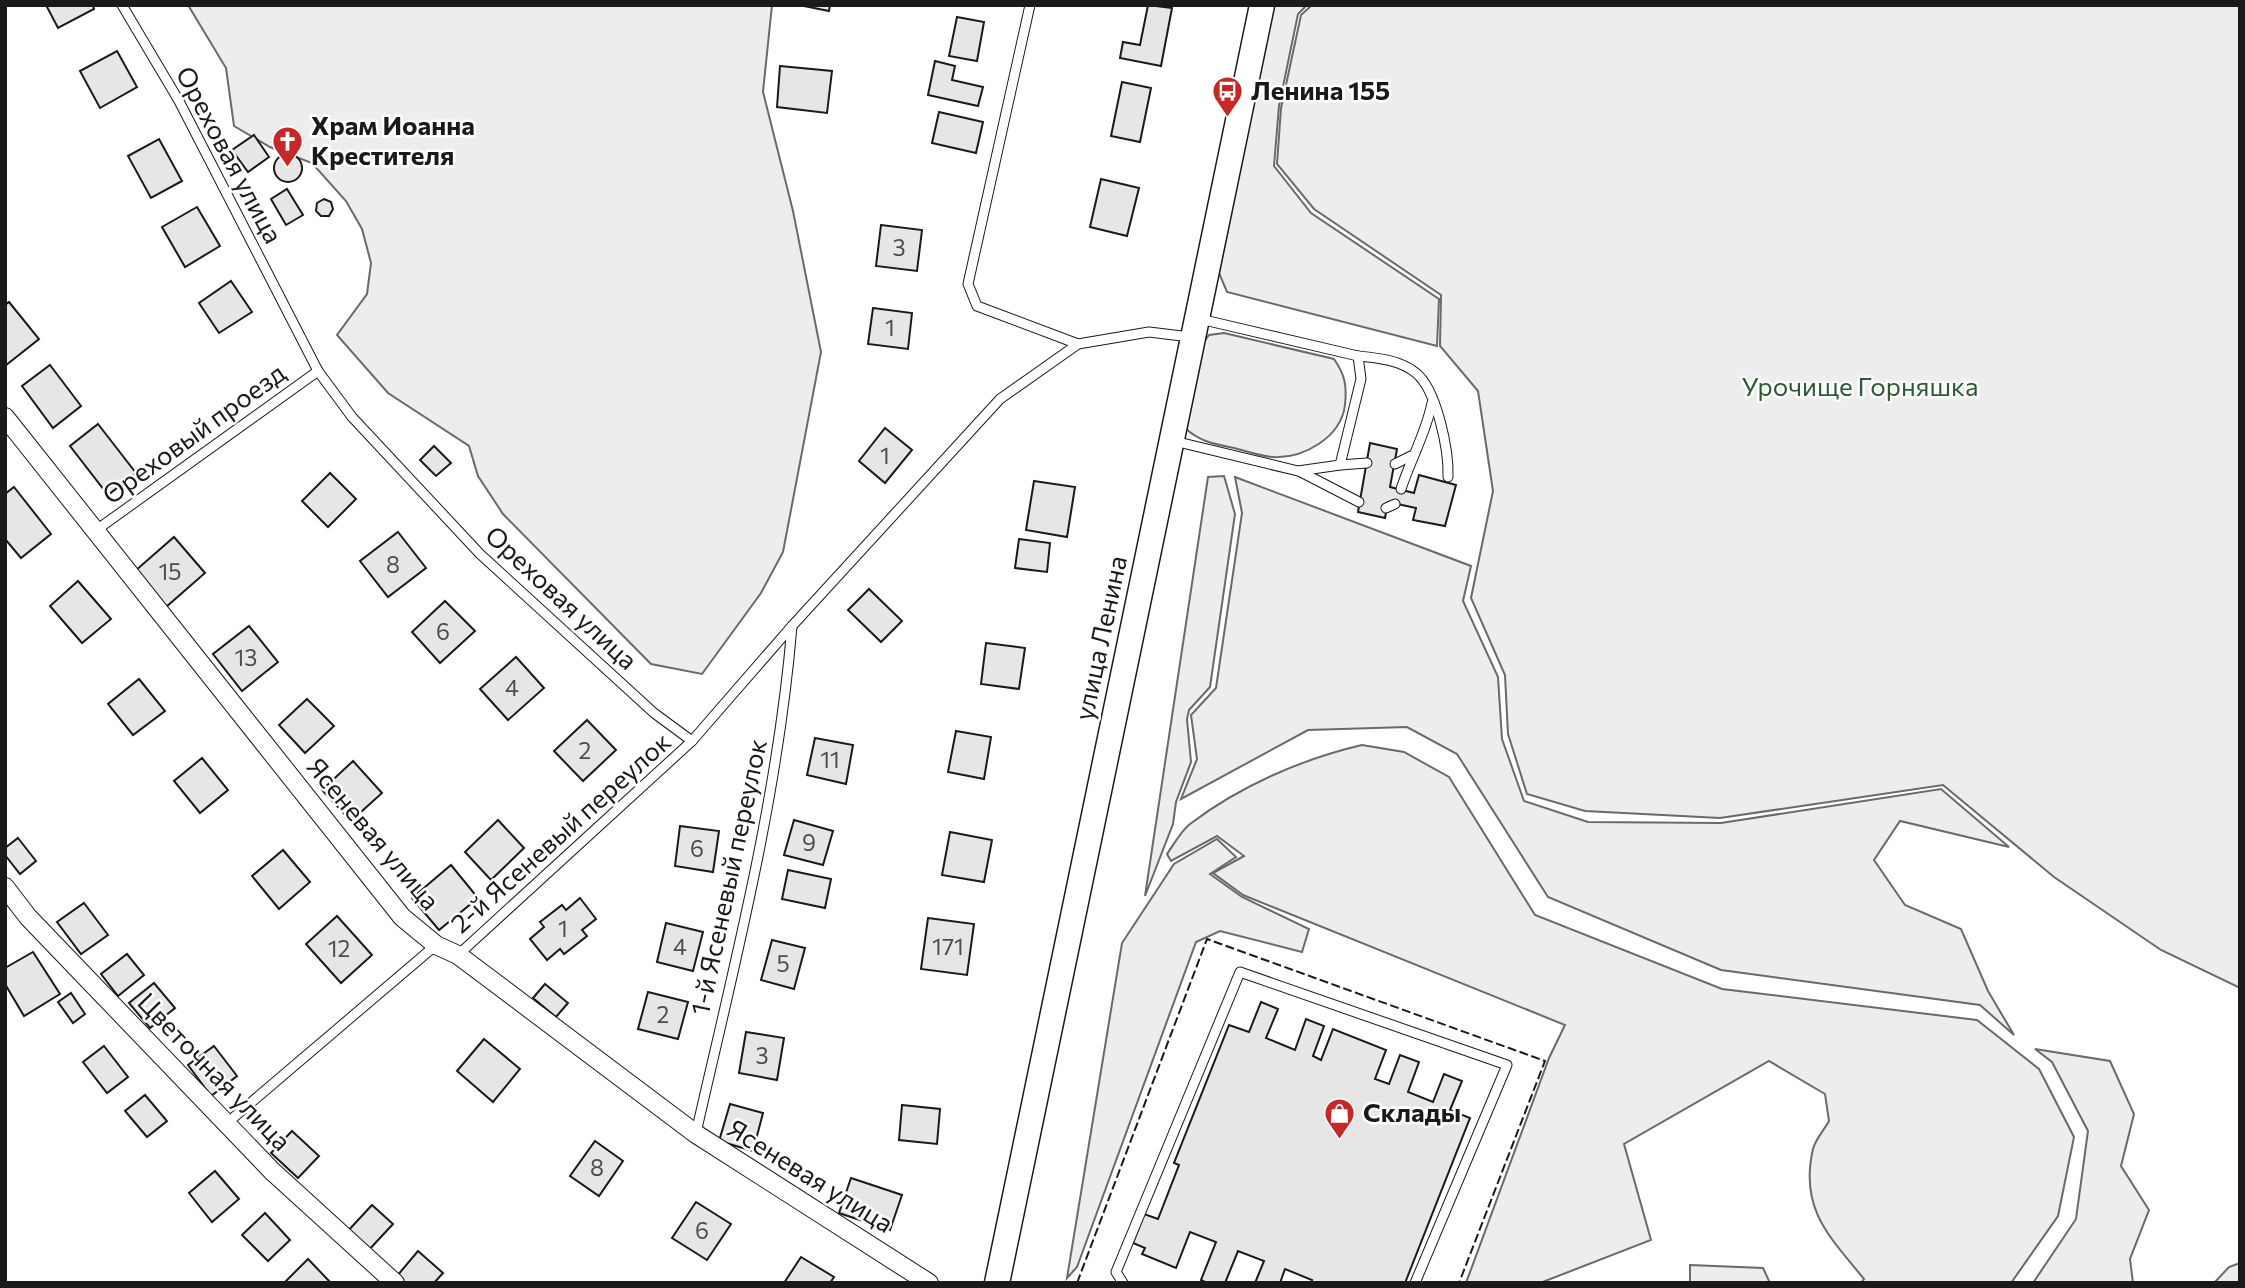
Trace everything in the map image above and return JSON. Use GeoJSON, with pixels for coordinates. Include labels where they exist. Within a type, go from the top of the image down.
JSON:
{"type":"FeatureCollection","features":[{"type":"Feature","properties":{"kind":"main road","name":"улица Ленина"},"geometry":{"type":"LineString","coordinates":[[997,1283],[1262,5]]}},
{"type":"Feature","properties":{"kind":"street","name":"Ясеневая улица"},"geometry":{"type":"LineString","coordinates":[[5,417],[402,916],[436,945],[458,956],[695,1134],[929,1283]]}},
{"type":"Feature","properties":{"kind":"street","name":"Цветочная улица"},"geometry":{"type":"LineString","coordinates":[[5,887],[28,917],[272,1171],[395,1283]]}},
{"type":"Feature","properties":{"kind":"lane","name":"Ореховая улица"},"geometry":{"type":"LineString","coordinates":[[122,5],[179,101],[318,371],[352,418],[481,554],[654,713],[692,741]]}},
{"type":"Feature","properties":{"kind":"lane"},"geometry":{"type":"LineString","coordinates":[[1030,5],[968,284],[977,306],[1078,344]]}},
{"type":"Feature","properties":{"kind":"lane"},"geometry":{"type":"LineString","coordinates":[[692,741],[792,626],[1000,400],[1078,344],[1194,327],[1399,363],[1417,373],[1427,385],[1449,457],[1448,477]]}},
{"type":"Feature","properties":{"kind":"lane"},"geometry":{"type":"LineString","coordinates":[[1340,465],[1361,379],[1358,356]]}},
{"type":"Feature","properties":{"kind":"lane","name":"Ореховый проезд"},"geometry":{"type":"LineString","coordinates":[[95,531],[318,371]]}},
{"type":"Feature","properties":{"kind":"lane"},"geometry":{"type":"LineString","coordinates":[[1401,489],[1411,456],[1428,423],[1432,402]]}},
{"type":"Feature","properties":{"kind":"lane"},"geometry":{"type":"LineString","coordinates":[[1172,441],[1298,471],[1359,502]]}},
{"type":"Feature","properties":{"kind":"lane"},"geometry":{"type":"LineString","coordinates":[[1395,464],[1411,456]]}},
{"type":"Feature","properties":{"kind":"lane"},"geometry":{"type":"LineString","coordinates":[[1298,471],[1367,463]]}},
{"type":"Feature","properties":{"kind":"lane","name":"1-й Ясеневый переулок"},"geometry":{"type":"LineString","coordinates":[[695,1134],[741,932],[785,709],[792,626]]}},
{"type":"Feature","properties":{"kind":"lane","name":"2-й Ясеневый переулок"},"geometry":{"type":"LineString","coordinates":[[458,956],[692,741]]}},
{"type":"Feature","properties":{"kind":"lane"},"geometry":{"type":"LineString","coordinates":[[227,1122],[436,945]]}},
{"type":"Feature","properties":{"kind":"lane"},"geometry":{"type":"LineString","coordinates":[[1123,1283],[1115,1272],[1240,972],[1507,1065],[1415,1283]]}},
{"type":"Feature","properties":{"kind":"green space"},"geometry":{"type":"Polygon","coordinates":[[[188,5],[772,5],[763,92],[793,211],[821,352],[783,552],[761,593],[702,674],[651,664],[503,514],[478,476],[469,446],[388,393],[337,335],[367,294],[371,263],[362,229],[346,201],[312,163],[270,147],[234,126],[226,68],[188,5]]]}},
{"type":"Feature","properties":{"kind":"green space"},"geometry":{"type":"Polygon","coordinates":[[[1273,5],[1307,5],[1298,14],[1279,106],[1274,166],[1311,213],[1439,299],[1437,346],[1227,292],[1219,273],[1273,5]]]}},
{"type":"Feature","properties":{"kind":"green space","name":"Урочище Горняшка"},"geometry":{"type":"Polygon","coordinates":[[[1312,5],[2240,5],[2240,988],[2161,950],[2054,877],[1943,785],[1720,818],[1585,811],[1527,794],[1508,734],[1505,675],[1471,598],[1493,491],[1478,391],[1440,346],[1441,295],[1314,209],[1277,164],[1281,108],[1301,15],[1312,5]]]}},
{"type":"Feature","properties":{"kind":"green space"},"geometry":{"type":"Polygon","coordinates":[[[1224,333],[1334,359],[1343,375],[1346,398],[1342,417],[1329,436],[1308,450],[1284,457],[1272,457],[1208,442],[1185,428],[1200,347],[1209,335],[1224,333]]]}},
{"type":"Feature","properties":{"kind":"green space"},"geometry":{"type":"Polygon","coordinates":[[[1224,476],[1235,514],[1210,687],[1189,710],[1187,719],[1191,762],[1176,802],[1173,824],[1145,896],[1208,477],[1224,476]]]}},
{"type":"Feature","properties":{"kind":"green space"},"geometry":{"type":"Polygon","coordinates":[[[1235,477],[1471,566],[1463,601],[1498,677],[1502,739],[1524,801],[1588,822],[1721,823],[1941,789],[2009,847],[1900,821],[1874,860],[1905,905],[1961,929],[1988,991],[2014,1035],[1980,1005],[1721,970],[1548,897],[1457,754],[1407,727],[1308,730],[1181,799],[1197,759],[1191,715],[1216,688],[1242,513],[1235,477]]]}},
{"type":"Feature","properties":{"kind":"green space"},"geometry":{"type":"Polygon","coordinates":[[[1362,745],[1404,752],[1449,777],[1535,915],[1722,989],[1977,1020],[2039,1069],[2074,1137],[2058,1216],[2011,1283],[1861,1283],[1864,1279],[1820,1221],[1810,1189],[1813,1149],[1829,1121],[1825,1094],[1769,1061],[1624,1144],[1651,1240],[1540,1283],[1466,1283],[1549,1058],[1565,1025],[1243,895],[1213,873],[1244,856],[1217,836],[1171,861],[1167,854],[1187,827],[1209,810],[1251,786],[1294,766],[1362,745]]]}},
{"type":"Feature","properties":{"kind":"green space"},"geometry":{"type":"Polygon","coordinates":[[[1217,839],[1236,857],[1210,874],[1242,897],[1309,929],[1302,952],[1220,931],[1196,942],[1077,1267],[1067,1278],[1122,943],[1174,864],[1217,839]]]}},
{"type":"Feature","properties":{"kind":"green space"},"geometry":{"type":"Polygon","coordinates":[[[2035,1049],[2110,1061],[2134,1114],[2121,1166],[2149,1210],[2130,1259],[2133,1283],[2033,1283],[2076,1219],[2088,1131],[2052,1062],[2035,1049]]]}},
{"type":"Feature","properties":{"kind":"green space"},"geometry":{"type":"Polygon","coordinates":[[[2240,1263],[2240,1283],[2214,1283],[2229,1267],[2240,1263]]]}},
{"type":"Feature","properties":{"kind":"green space"},"geometry":{"type":"Polygon","coordinates":[[[1690,1265],[1763,1268],[1770,1283],[1690,1283],[1690,1265]]]}},
{"type":"Feature","properties":{"kind":"building"},"geometry":{"type":"Polygon","coordinates":[[[46,5],[93,5],[94,9],[58,28],[46,5]]]}},
{"type":"Feature","properties":{"kind":"building"},"geometry":{"type":"Polygon","coordinates":[[[799,5],[830,5],[829,11],[799,5]]]}},
{"type":"Feature","properties":{"kind":"building"},"geometry":{"type":"Polygon","coordinates":[[[1148,5],[1172,8],[1161,66],[1120,58],[1123,42],[1140,45],[1148,5]]]}},
{"type":"Feature","properties":{"kind":"building"},"geometry":{"type":"Polygon","coordinates":[[[957,17],[984,22],[977,61],[949,56],[957,17]]]}},
{"type":"Feature","properties":{"kind":"building"},"geometry":{"type":"Polygon","coordinates":[[[117,51],[137,87],[100,108],[80,71],[117,51]]]}},
{"type":"Feature","properties":{"kind":"building"},"geometry":{"type":"Polygon","coordinates":[[[935,61],[955,66],[952,80],[983,87],[978,106],[928,95],[935,61]]]}},
{"type":"Feature","properties":{"kind":"building"},"geometry":{"type":"Polygon","coordinates":[[[780,66],[832,71],[827,113],[777,107],[780,66]]]}},
{"type":"Feature","properties":{"kind":"building"},"geometry":{"type":"Polygon","coordinates":[[[1122,82],[1151,88],[1140,142],[1111,136],[1122,82]]]}},
{"type":"Feature","properties":{"kind":"building"},"geometry":{"type":"Polygon","coordinates":[[[939,112],[983,122],[976,153],[932,143],[939,112]]]}},
{"type":"Feature","properties":{"kind":"building"},"geometry":{"type":"Polygon","coordinates":[[[254,135],[269,157],[248,172],[232,150],[254,135]]]}},
{"type":"Feature","properties":{"kind":"building"},"geometry":{"type":"Polygon","coordinates":[[[159,139],[182,181],[151,198],[128,156],[159,139]]]}},
{"type":"Feature","properties":{"kind":"building","name":"Храм Иоанна Крестителя"},"geometry":{"type":"Polygon","coordinates":[[[288,154],[298,158],[302,168],[298,178],[288,182],[278,178],[274,168],[278,158],[288,154]]]}},
{"type":"Feature","properties":{"kind":"building"},"geometry":{"type":"Polygon","coordinates":[[[1101,179],[1139,188],[1127,236],[1090,227],[1101,179]]]}},
{"type":"Feature","properties":{"kind":"building"},"geometry":{"type":"Polygon","coordinates":[[[287,189],[303,215],[286,225],[271,199],[287,189]]]}},
{"type":"Feature","properties":{"kind":"building"},"geometry":{"type":"Polygon","coordinates":[[[324,199],[331,202],[333,209],[329,216],[321,216],[316,211],[317,203],[324,199]]]}},
{"type":"Feature","properties":{"kind":"building"},"geometry":{"type":"Polygon","coordinates":[[[197,207],[220,246],[185,267],[162,227],[197,207]]]}},
{"type":"Feature","properties":{"kind":"building"},"geometry":{"type":"Polygon","coordinates":[[[881,225],[922,230],[917,271],[876,266],[881,225]]]}},
{"type":"Feature","properties":{"kind":"building"},"geometry":{"type":"Polygon","coordinates":[[[231,281],[252,312],[219,333],[199,303],[231,281]]]}},
{"type":"Feature","properties":{"kind":"building"},"geometry":{"type":"Polygon","coordinates":[[[9,302],[39,339],[5,366],[5,305],[9,302]]]}},
{"type":"Feature","properties":{"kind":"building"},"geometry":{"type":"Polygon","coordinates":[[[873,308],[912,313],[908,349],[868,344],[873,308]]]}},
{"type":"Feature","properties":{"kind":"building"},"geometry":{"type":"Polygon","coordinates":[[[50,365],[81,406],[53,428],[22,386],[50,365]]]}},
{"type":"Feature","properties":{"kind":"building"},"geometry":{"type":"Polygon","coordinates":[[[98,424],[136,473],[108,495],[70,446],[98,424]]]}},
{"type":"Feature","properties":{"kind":"building"},"geometry":{"type":"Polygon","coordinates":[[[885,428],[912,450],[885,483],[859,461],[885,428]]]}},
{"type":"Feature","properties":{"kind":"building"},"geometry":{"type":"Polygon","coordinates":[[[1370,443],[1397,449],[1390,487],[1414,493],[1419,475],[1456,485],[1445,526],[1413,520],[1416,508],[1388,502],[1385,518],[1358,512],[1370,443]]]}},
{"type":"Feature","properties":{"kind":"building"},"geometry":{"type":"Polygon","coordinates":[[[434,446],[451,463],[436,476],[420,460],[434,446]]]}},
{"type":"Feature","properties":{"kind":"building"},"geometry":{"type":"Polygon","coordinates":[[[330,473],[356,499],[328,527],[302,501],[330,473]]]}},
{"type":"Feature","properties":{"kind":"building"},"geometry":{"type":"Polygon","coordinates":[[[1034,481],[1075,487],[1067,537],[1026,530],[1034,481]]]}},
{"type":"Feature","properties":{"kind":"building"},"geometry":{"type":"Polygon","coordinates":[[[14,487],[51,534],[21,558],[5,539],[5,494],[14,487]]]}},
{"type":"Feature","properties":{"kind":"building"},"geometry":{"type":"Polygon","coordinates":[[[398,532],[426,568],[388,597],[360,561],[398,532]]]}},
{"type":"Feature","properties":{"kind":"building"},"geometry":{"type":"Polygon","coordinates":[[[174,537],[205,573],[166,607],[135,571],[174,537]]]}},
{"type":"Feature","properties":{"kind":"building"},"geometry":{"type":"Polygon","coordinates":[[[1019,539],[1050,543],[1047,572],[1015,568],[1019,539]]]}},
{"type":"Feature","properties":{"kind":"building"},"geometry":{"type":"Polygon","coordinates":[[[78,581],[111,619],[82,643],[50,606],[78,581]]]}},
{"type":"Feature","properties":{"kind":"building"},"geometry":{"type":"Polygon","coordinates":[[[869,589],[902,621],[881,642],[848,610],[869,589]]]}},
{"type":"Feature","properties":{"kind":"building"},"geometry":{"type":"Polygon","coordinates":[[[445,601],[475,631],[440,663],[412,632],[445,601]]]}},
{"type":"Feature","properties":{"kind":"building"},"geometry":{"type":"Polygon","coordinates":[[[249,626],[278,662],[242,691],[213,654],[249,626]]]}},
{"type":"Feature","properties":{"kind":"building"},"geometry":{"type":"Polygon","coordinates":[[[986,643],[1025,648],[1019,689],[981,684],[986,643]]]}},
{"type":"Feature","properties":{"kind":"building"},"geometry":{"type":"Polygon","coordinates":[[[516,657],[544,688],[508,720],[480,689],[516,657]]]}},
{"type":"Feature","properties":{"kind":"building"},"geometry":{"type":"Polygon","coordinates":[[[139,679],[165,711],[133,735],[108,704],[139,679]]]}},
{"type":"Feature","properties":{"kind":"building"},"geometry":{"type":"Polygon","coordinates":[[[307,699],[334,726],[305,753],[279,725],[307,699]]]}},
{"type":"Feature","properties":{"kind":"building"},"geometry":{"type":"Polygon","coordinates":[[[587,720],[616,750],[583,781],[554,751],[587,720]]]}},
{"type":"Feature","properties":{"kind":"building"},"geometry":{"type":"Polygon","coordinates":[[[956,731],[991,737],[984,779],[948,772],[956,731]]]}},
{"type":"Feature","properties":{"kind":"building"},"geometry":{"type":"Polygon","coordinates":[[[815,738],[853,745],[846,784],[807,775],[815,738]]]}},
{"type":"Feature","properties":{"kind":"building"},"geometry":{"type":"Polygon","coordinates":[[[202,758],[228,790],[200,813],[174,781],[202,758]]]}},
{"type":"Feature","properties":{"kind":"building"},"geometry":{"type":"Polygon","coordinates":[[[353,761],[382,793],[351,821],[322,790],[353,761]]]}},
{"type":"Feature","properties":{"kind":"building"},"geometry":{"type":"Polygon","coordinates":[[[498,820],[524,848],[491,880],[465,852],[498,820]]]}},
{"type":"Feature","properties":{"kind":"building"},"geometry":{"type":"Polygon","coordinates":[[[794,820],[833,831],[823,865],[784,855],[794,820]]]}},
{"type":"Feature","properties":{"kind":"building"},"geometry":{"type":"Polygon","coordinates":[[[680,826],[719,831],[713,872],[675,866],[680,826]]]}},
{"type":"Feature","properties":{"kind":"building"},"geometry":{"type":"Polygon","coordinates":[[[950,832],[992,840],[984,882],[942,875],[950,832]]]}},
{"type":"Feature","properties":{"kind":"building"},"geometry":{"type":"Polygon","coordinates":[[[18,838],[36,861],[20,874],[5,855],[5,848],[18,838]]]}},
{"type":"Feature","properties":{"kind":"building"},"geometry":{"type":"Polygon","coordinates":[[[283,850],[310,882],[279,909],[252,876],[283,850]]]}},
{"type":"Feature","properties":{"kind":"building"},"geometry":{"type":"Polygon","coordinates":[[[451,865],[478,898],[439,930],[412,898],[451,865]]]}},
{"type":"Feature","properties":{"kind":"building"},"geometry":{"type":"Polygon","coordinates":[[[788,870],[831,879],[825,908],[782,899],[788,870]]]}},
{"type":"Feature","properties":{"kind":"building"},"geometry":{"type":"Polygon","coordinates":[[[580,898],[596,919],[582,930],[587,936],[564,954],[560,949],[547,960],[530,939],[544,927],[540,922],[562,905],[566,910],[580,898]]]}},
{"type":"Feature","properties":{"kind":"building"},"geometry":{"type":"Polygon","coordinates":[[[84,903],[108,935],[81,954],[57,922],[84,903]]]}},
{"type":"Feature","properties":{"kind":"building"},"geometry":{"type":"Polygon","coordinates":[[[337,916],[372,955],[341,983],[306,944],[337,916]]]}},
{"type":"Feature","properties":{"kind":"building"},"geometry":{"type":"Polygon","coordinates":[[[928,918],[974,924],[967,975],[921,969],[928,918]]]}},
{"type":"Feature","properties":{"kind":"building"},"geometry":{"type":"Polygon","coordinates":[[[666,923],[703,932],[693,971],[657,962],[666,923]]]}},
{"type":"Feature","properties":{"kind":"building"},"geometry":{"type":"Polygon","coordinates":[[[772,940],[805,948],[794,989],[761,980],[772,940]]]}},
{"type":"Feature","properties":{"kind":"building"},"geometry":{"type":"Polygon","coordinates":[[[33,952],[60,994],[24,1016],[5,984],[5,968],[33,952]]]}},
{"type":"Feature","properties":{"kind":"building"},"geometry":{"type":"Polygon","coordinates":[[[127,954],[144,975],[118,996],[101,974],[127,954]]]}},
{"type":"Feature","properties":{"kind":"building"},"geometry":{"type":"Polygon","coordinates":[[[154,983],[175,1008],[150,1028],[129,1003],[154,983]]]}},
{"type":"Feature","properties":{"kind":"building"},"geometry":{"type":"Polygon","coordinates":[[[545,984],[568,1003],[556,1017],[533,998],[545,984]]]}},
{"type":"Feature","properties":{"kind":"building"},"geometry":{"type":"Polygon","coordinates":[[[648,992],[688,1002],[678,1039],[638,1029],[648,992]]]}},
{"type":"Feature","properties":{"kind":"building"},"geometry":{"type":"Polygon","coordinates":[[[71,993],[85,1014],[73,1023],[58,1002],[71,993]]]}},
{"type":"Feature","properties":{"kind":"building"},"geometry":{"type":"Polygon","coordinates":[[[1261,1002],[1278,1009],[1266,1038],[1295,1050],[1306,1019],[1324,1026],[1313,1056],[1321,1060],[1333,1029],[1386,1050],[1375,1079],[1389,1084],[1400,1055],[1419,1062],[1408,1092],[1433,1102],[1444,1074],[1462,1081],[1450,1110],[1470,1118],[1405,1283],[1311,1283],[1312,1280],[1285,1269],[1280,1283],[1255,1283],[1264,1261],[1238,1251],[1225,1283],[1207,1283],[1201,1280],[1216,1242],[1190,1232],[1176,1268],[1142,1254],[1145,1248],[1133,1243],[1144,1214],[1158,1219],[1179,1165],[1174,1163],[1229,1025],[1249,1032],[1261,1002]]]}},
{"type":"Feature","properties":{"kind":"building"},"geometry":{"type":"Polygon","coordinates":[[[746,1032],[784,1038],[777,1080],[739,1073],[746,1032]]]}},
{"type":"Feature","properties":{"kind":"building"},"geometry":{"type":"Polygon","coordinates":[[[484,1039],[520,1069],[493,1102],[457,1071],[484,1039]]]}},
{"type":"Feature","properties":{"kind":"building"},"geometry":{"type":"Polygon","coordinates":[[[104,1046],[128,1077],[107,1093],[83,1062],[104,1046]]]}},
{"type":"Feature","properties":{"kind":"building"},"geometry":{"type":"Polygon","coordinates":[[[214,1046],[237,1076],[211,1096],[188,1065],[214,1046]]]}},
{"type":"Feature","properties":{"kind":"building"},"geometry":{"type":"Polygon","coordinates":[[[145,1095],[167,1121],[147,1137],[125,1111],[145,1095]]]}},
{"type":"Feature","properties":{"kind":"building"},"geometry":{"type":"Polygon","coordinates":[[[730,1104],[763,1113],[753,1151],[719,1141],[730,1104]]]}},
{"type":"Feature","properties":{"kind":"building"},"geometry":{"type":"Polygon","coordinates":[[[902,1105],[940,1109],[937,1144],[899,1140],[902,1105]]]}},
{"type":"Feature","properties":{"kind":"building"},"geometry":{"type":"Polygon","coordinates":[[[292,1131],[319,1156],[298,1178],[271,1153],[292,1131]]]}},
{"type":"Feature","properties":{"kind":"building"},"geometry":{"type":"Polygon","coordinates":[[[595,1141],[623,1161],[599,1196],[570,1176],[595,1141]]]}},
{"type":"Feature","properties":{"kind":"building"},"geometry":{"type":"Polygon","coordinates":[[[215,1171],[239,1199],[212,1222],[189,1193],[215,1171]]]}},
{"type":"Feature","properties":{"kind":"building"},"geometry":{"type":"Polygon","coordinates":[[[851,1178],[902,1195],[890,1230],[839,1213],[851,1178]]]}},
{"type":"Feature","properties":{"kind":"building"},"geometry":{"type":"Polygon","coordinates":[[[696,1202],[731,1224],[707,1260],[672,1238],[696,1202]]]}},
{"type":"Feature","properties":{"kind":"building"},"geometry":{"type":"Polygon","coordinates":[[[372,1205],[393,1224],[367,1252],[346,1233],[372,1205]]]}},
{"type":"Feature","properties":{"kind":"building"},"geometry":{"type":"Polygon","coordinates":[[[265,1213],[290,1240],[268,1261],[242,1235],[265,1213]]]}},
{"type":"Feature","properties":{"kind":"building"},"geometry":{"type":"Polygon","coordinates":[[[418,1251],[443,1273],[434,1283],[405,1283],[397,1276],[418,1251]]]}},
{"type":"Feature","properties":{"kind":"building"},"geometry":{"type":"Polygon","coordinates":[[[801,1257],[834,1277],[830,1283],[784,1283],[801,1257]]]}},
{"type":"Feature","properties":{"kind":"building"},"geometry":{"type":"Polygon","coordinates":[[[308,1259],[331,1283],[284,1283],[308,1259]]]}},
{"type":"Feature","properties":{"kind":"fence"},"geometry":{"type":"LineString","coordinates":[[1077,1283],[1207,939],[1545,1061],[1459,1283]]}},
{"type":"Feature","properties":{"kind":"place","name":"Ленина 155"},"geometry":{"type":"Point","coordinates":[1228,118]}},
{"type":"Feature","properties":{"kind":"place","name":"Храм Иоанна Крестителя"},"geometry":{"type":"Point","coordinates":[288,168]}},
{"type":"Feature","properties":{"kind":"place","name":"Склады"},"geometry":{"type":"Point","coordinates":[1340,1140]}}]}
